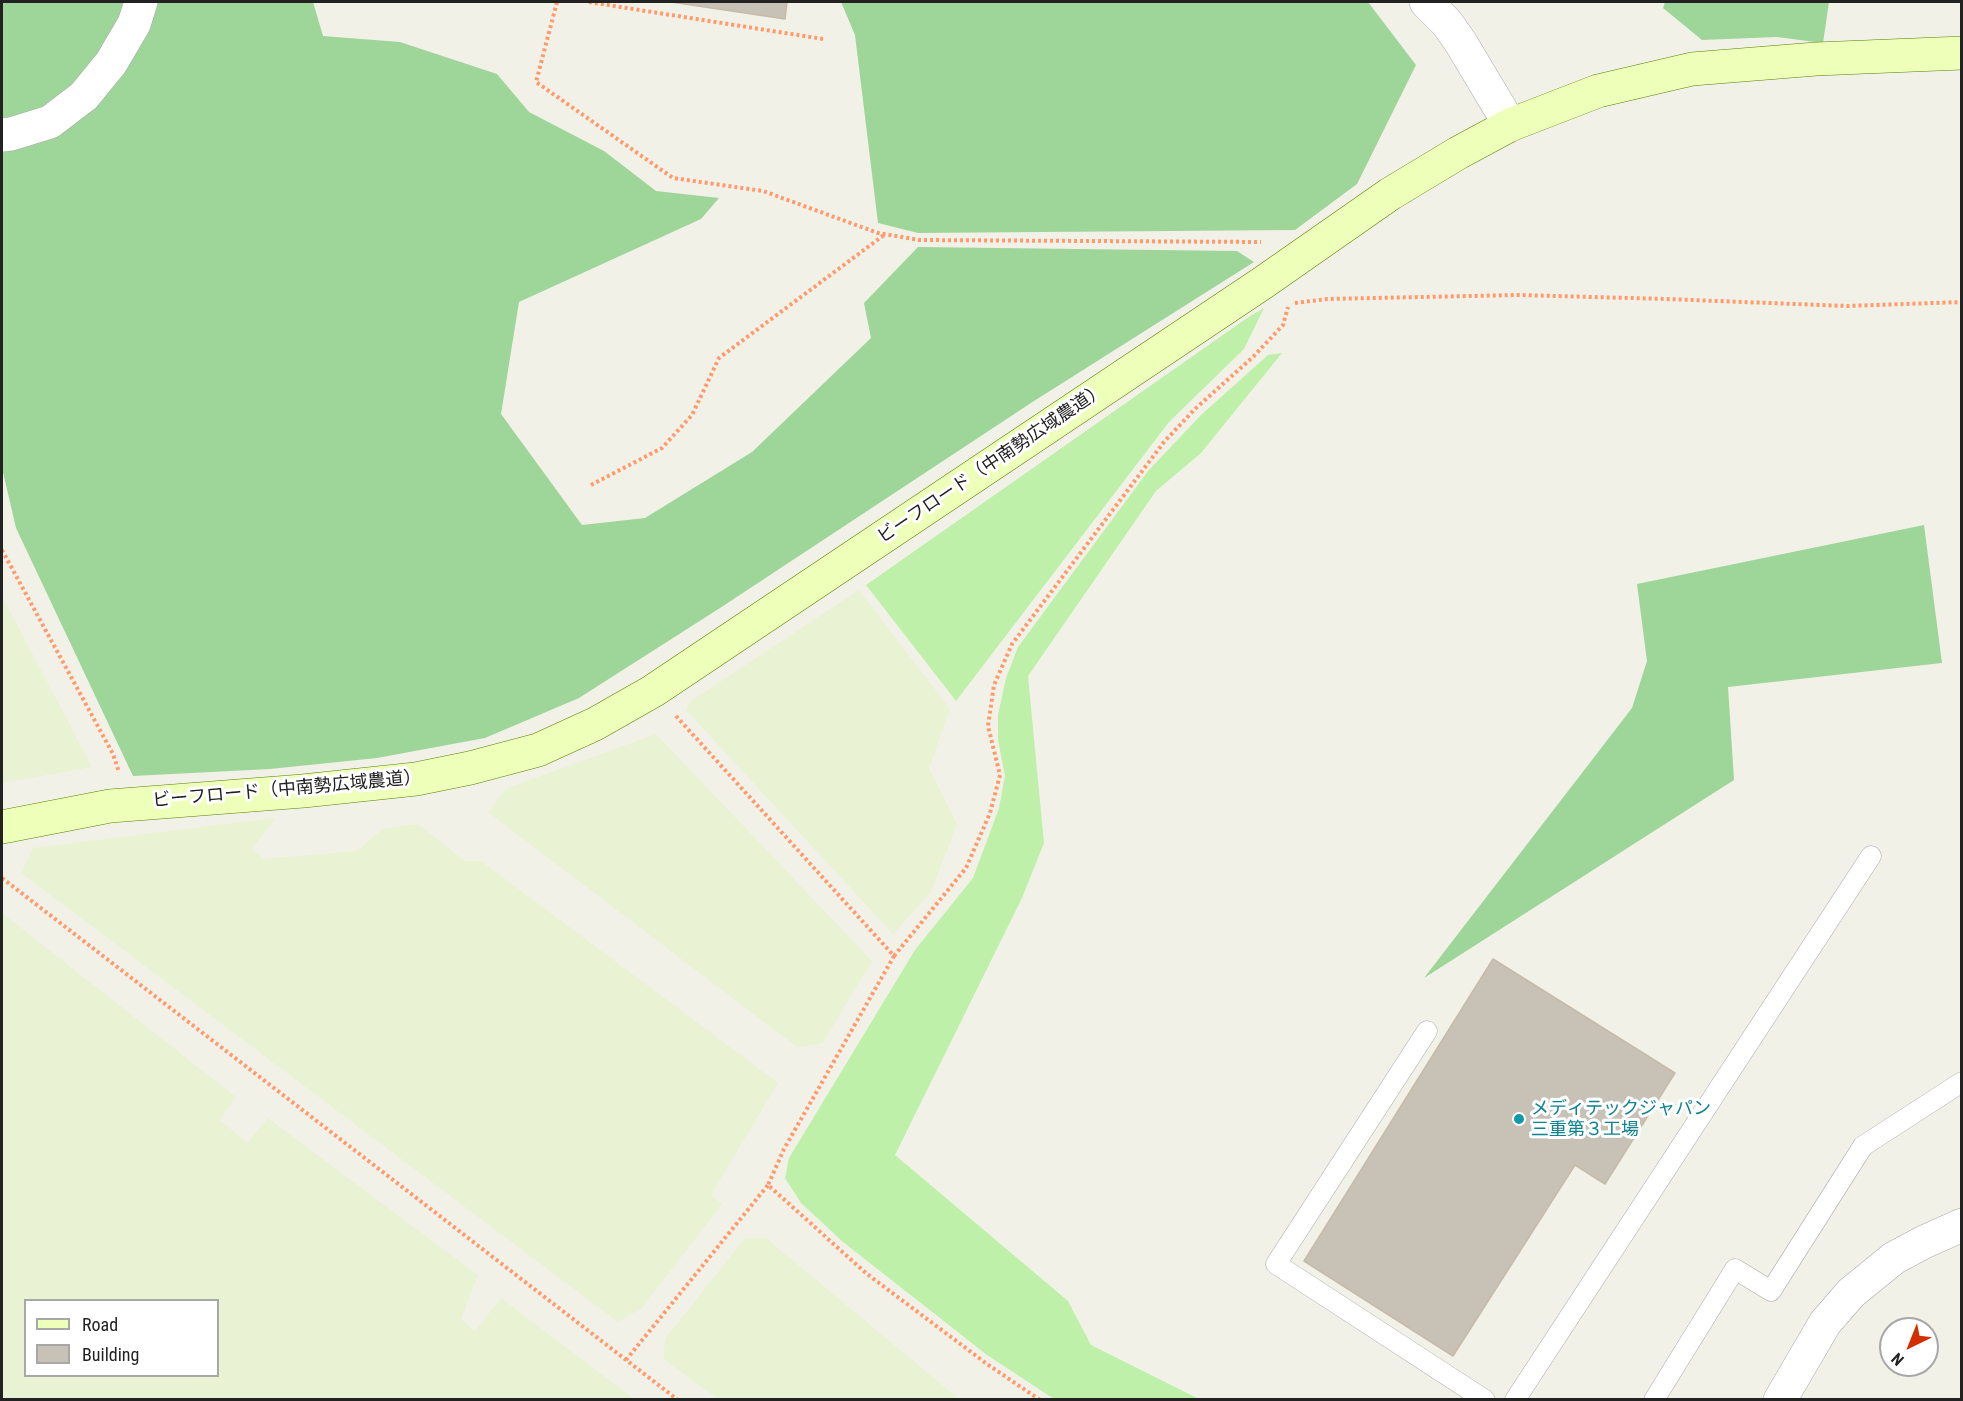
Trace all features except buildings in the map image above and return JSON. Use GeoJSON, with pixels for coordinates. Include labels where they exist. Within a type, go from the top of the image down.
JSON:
{"type":"FeatureCollection","features":[{"type":"Feature","properties":{"kind":"street"},"geometry":{"type":"LineString","coordinates":[[2,135],[50,122],[84,96],[111,63],[134,24],[141,2]]}},
{"type":"Feature","properties":{"kind":"street"},"geometry":{"type":"LineString","coordinates":[[1426,2],[1447,23],[1461,43],[1510,125]]}},
{"type":"Feature","properties":{"kind":"street","name":"ビーフロード（中南勢広域農道）"},"geometry":{"type":"LineString","coordinates":[[2,827],[50,816],[126,805],[383,784],[470,768],[538,750],[595,724],[653,691],[1420,176],[1510,125],[1598,91],[1692,69],[1816,58],[1962,52]]}},
{"type":"Feature","properties":{"kind":"street"},"geometry":{"type":"LineString","coordinates":[[1780,1400],[1825,1323],[1851,1293],[1894,1258],[1962,1225]]}},
{"type":"Feature","properties":{"kind":"lane"},"geometry":{"type":"LineString","coordinates":[[1515,1400],[1870,856]]}},
{"type":"Feature","properties":{"kind":"lane"},"geometry":{"type":"LineString","coordinates":[[1427,1031],[1276,1264],[1485,1400]]}},
{"type":"Feature","properties":{"kind":"lane"},"geometry":{"type":"LineString","coordinates":[[1654,1400],[1735,1269],[1771,1291],[1863,1146],[1962,1082]]}},
{"type":"Feature","properties":{"kind":"path"},"geometry":{"type":"LineString","coordinates":[[557,2],[536,82],[673,177],[763,191],[885,234],[919,240],[1280,242],[1312,249]]}},
{"type":"Feature","properties":{"kind":"path"},"geometry":{"type":"LineString","coordinates":[[589,2],[823,39]]}},
{"type":"Feature","properties":{"kind":"path"},"geometry":{"type":"LineString","coordinates":[[591,486],[662,448],[692,415],[719,358],[885,234]]}},
{"type":"Feature","properties":{"kind":"path"},"geometry":{"type":"LineString","coordinates":[[627,1360],[768,1185],[784,1149],[894,956],[966,868],[990,813],[1000,775],[988,726],[994,685],[1012,644],[1164,442],[1283,325],[1289,304],[1327,299],[1508,295],[1847,306],[1962,302]]}},
{"type":"Feature","properties":{"kind":"path"},"geometry":{"type":"LineString","coordinates":[[2,550],[113,754],[126,805]]}},
{"type":"Feature","properties":{"kind":"path"},"geometry":{"type":"LineString","coordinates":[[653,691],[894,956]]}},
{"type":"Feature","properties":{"kind":"path"},"geometry":{"type":"LineString","coordinates":[[2,878],[678,1400]]}},
{"type":"Feature","properties":{"kind":"path"},"geometry":{"type":"LineString","coordinates":[[768,1185],[867,1274],[987,1364],[1040,1400]]}},
{"type":"Feature","properties":{"kind":"green space"},"geometry":{"type":"Polygon","coordinates":[[[2,2],[313,2],[323,36],[400,42],[497,74],[529,112],[604,151],[656,191],[719,198],[701,219],[519,302],[501,414],[582,525],[645,518],[752,452],[871,338],[864,303],[918,247],[1237,251],[1254,262],[1034,401],[579,698],[485,738],[377,758],[270,769],[133,776],[16,528],[2,468],[2,2]]]}},
{"type":"Feature","properties":{"kind":"green space"},"geometry":{"type":"Polygon","coordinates":[[[841,2],[1368,2],[1416,65],[1357,184],[1295,230],[918,233],[878,223],[855,35],[841,2]]]}},
{"type":"Feature","properties":{"kind":"green space"},"geometry":{"type":"Polygon","coordinates":[[[1665,2],[1829,2],[1823,43],[1777,37],[1702,40],[1663,8],[1665,2]]]}},
{"type":"Feature","properties":{"kind":"green space"},"geometry":{"type":"Polygon","coordinates":[[[1264,308],[1244,349],[1169,422],[956,701],[866,585],[1264,308]]]}},
{"type":"Feature","properties":{"kind":"green space"},"geometry":{"type":"Polygon","coordinates":[[[1282,353],[1201,453],[1156,491],[1028,676],[1044,843],[1022,898],[895,1155],[1068,1301],[1091,1345],[1199,1399],[1054,1399],[987,1355],[843,1242],[801,1203],[785,1178],[789,1158],[915,950],[973,878],[999,808],[1005,776],[998,740],[998,715],[1006,678],[1018,647],[1148,471],[1201,415],[1268,355],[1282,353]]]}},
{"type":"Feature","properties":{"kind":"green space"},"geometry":{"type":"Polygon","coordinates":[[[1924,525],[1942,663],[1728,687],[1734,780],[1424,978],[1632,708],[1647,661],[1637,584],[1924,525]]]}},
{"type":"Feature","properties":{"kind":"green space"},"geometry":{"type":"Polygon","coordinates":[[[859,590],[950,709],[929,768],[957,824],[931,892],[893,934],[686,710],[691,701],[859,590]]]}},
{"type":"Feature","properties":{"kind":"green space"},"geometry":{"type":"Polygon","coordinates":[[[2,596],[92,767],[2,783],[2,596]]]}},
{"type":"Feature","properties":{"kind":"green space"},"geometry":{"type":"Polygon","coordinates":[[[656,734],[872,961],[823,1043],[797,1047],[489,813],[505,789],[656,734]]]}},
{"type":"Feature","properties":{"kind":"green space"},"geometry":{"type":"Polygon","coordinates":[[[275,818],[252,849],[264,859],[357,851],[383,829],[418,824],[465,861],[481,861],[778,1083],[711,1195],[722,1204],[642,1308],[618,1322],[21,873],[33,848],[275,818]]]}},
{"type":"Feature","properties":{"kind":"green space"},"geometry":{"type":"Polygon","coordinates":[[[2,913],[236,1097],[220,1120],[247,1143],[268,1118],[478,1275],[461,1319],[475,1331],[501,1298],[634,1399],[2,1399],[2,913]]]}},
{"type":"Feature","properties":{"kind":"green space"},"geometry":{"type":"Polygon","coordinates":[[[745,1238],[766,1238],[959,1399],[717,1399],[664,1359],[665,1339],[745,1238]]]}},
{"type":"Feature","properties":{"kind":"place","name":"メディテックジャパン 三重第３工場"},"geometry":{"type":"Point","coordinates":[1519,1119]}}]}
